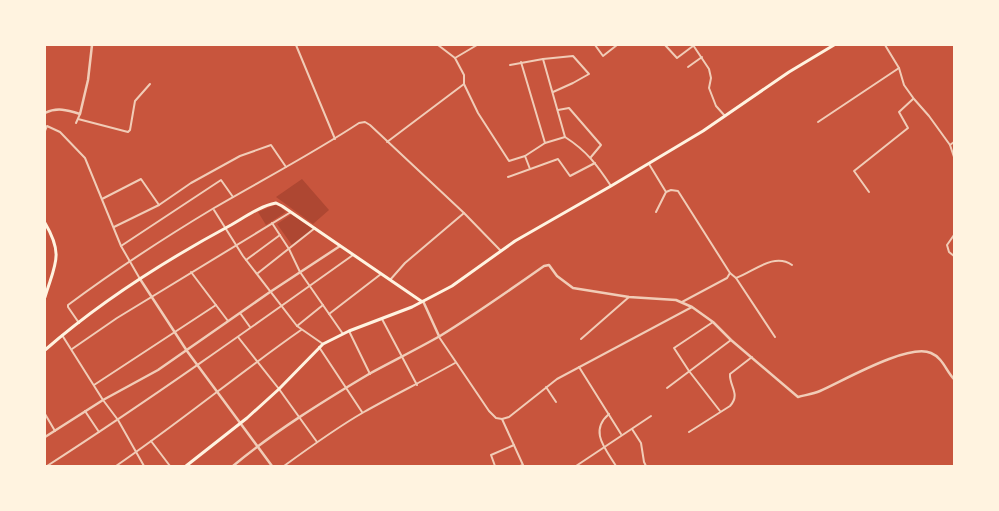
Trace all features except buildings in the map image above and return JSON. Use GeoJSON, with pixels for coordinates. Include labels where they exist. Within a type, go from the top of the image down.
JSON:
{"type":"FeatureCollection","features":[{"type":"Feature","properties":{"kind":"main road"},"geometry":{"type":"LineString","coordinates":[[186,466],[240,424],[279,389],[321,346],[349,331],[412,307],[452,286],[500,250],[649,164],[725,116],[797,67],[834,45]]}},
{"type":"Feature","properties":{"kind":"main road"},"geometry":{"type":"LineString","coordinates":[[45,350],[62,335],[140,280],[225,228],[272,204],[279,204],[422,301]]}},
{"type":"Feature","properties":{"kind":"main road"},"geometry":{"type":"LineString","coordinates":[[45,223],[55,242],[58,255],[45,297]]}},
{"type":"Feature","properties":{"kind":"street"},"geometry":{"type":"LineString","coordinates":[[76,123],[88,80],[92,45]]}},
{"type":"Feature","properties":{"kind":"street"},"geometry":{"type":"LineString","coordinates":[[296,45],[335,139]]}},
{"type":"Feature","properties":{"kind":"street"},"geometry":{"type":"LineString","coordinates":[[438,45],[455,58],[464,75],[464,84],[478,113],[509,161],[525,156],[545,143],[565,137]]}},
{"type":"Feature","properties":{"kind":"street"},"geometry":{"type":"LineString","coordinates":[[455,58],[477,45]]}},
{"type":"Feature","properties":{"kind":"street"},"geometry":{"type":"LineString","coordinates":[[595,45],[603,56],[618,45]]}},
{"type":"Feature","properties":{"kind":"street"},"geometry":{"type":"LineString","coordinates":[[665,45],[677,58],[694,45],[709,69],[711,78],[709,88],[716,106],[725,116]]}},
{"type":"Feature","properties":{"kind":"street"},"geometry":{"type":"LineString","coordinates":[[885,45],[899,68],[904,85],[950,145],[954,157]]}},
{"type":"Feature","properties":{"kind":"street"},"geometry":{"type":"LineString","coordinates":[[510,65],[573,56],[589,74],[553,92]]}},
{"type":"Feature","properties":{"kind":"street"},"geometry":{"type":"LineString","coordinates":[[688,67],[702,57]]}},
{"type":"Feature","properties":{"kind":"street"},"geometry":{"type":"LineString","coordinates":[[543,59],[565,137],[579,145],[591,157],[611,186]]}},
{"type":"Feature","properties":{"kind":"street"},"geometry":{"type":"LineString","coordinates":[[521,62],[545,143]]}},
{"type":"Feature","properties":{"kind":"street"},"geometry":{"type":"LineString","coordinates":[[818,122],[899,68]]}},
{"type":"Feature","properties":{"kind":"street"},"geometry":{"type":"LineString","coordinates":[[78,119],[128,132],[130,130],[135,101],[150,84]]}},
{"type":"Feature","properties":{"kind":"street"},"geometry":{"type":"LineString","coordinates":[[388,142],[464,84]]}},
{"type":"Feature","properties":{"kind":"street"},"geometry":{"type":"LineString","coordinates":[[869,192],[854,171],[908,128],[899,112],[914,99]]}},
{"type":"Feature","properties":{"kind":"street"},"geometry":{"type":"LineString","coordinates":[[558,110],[569,108],[601,145],[591,157]]}},
{"type":"Feature","properties":{"kind":"street"},"geometry":{"type":"LineString","coordinates":[[45,113],[62,109],[80,114]]}},
{"type":"Feature","properties":{"kind":"street"},"geometry":{"type":"LineString","coordinates":[[79,323],[68,305],[129,262],[213,209],[364,122],[370,125],[464,213],[500,250]]}},
{"type":"Feature","properties":{"kind":"street"},"geometry":{"type":"LineString","coordinates":[[45,131],[47,126],[60,132],[85,158],[129,262],[151,298],[198,366],[272,466]]}},
{"type":"Feature","properties":{"kind":"street"},"geometry":{"type":"LineString","coordinates":[[950,145],[954,142]]}},
{"type":"Feature","properties":{"kind":"street"},"geometry":{"type":"LineString","coordinates":[[114,227],[159,205],[191,183],[240,156],[271,145],[286,167]]}},
{"type":"Feature","properties":{"kind":"street"},"geometry":{"type":"LineString","coordinates":[[525,156],[530,169]]}},
{"type":"Feature","properties":{"kind":"street"},"geometry":{"type":"LineString","coordinates":[[508,177],[558,159],[570,176],[596,163]]}},
{"type":"Feature","properties":{"kind":"street"},"geometry":{"type":"LineString","coordinates":[[649,164],[666,192]]}},
{"type":"Feature","properties":{"kind":"street"},"geometry":{"type":"LineString","coordinates":[[102,199],[141,179],[159,205]]}},
{"type":"Feature","properties":{"kind":"street"},"geometry":{"type":"LineString","coordinates":[[121,246],[221,180],[234,197]]}},
{"type":"Feature","properties":{"kind":"street"},"geometry":{"type":"LineString","coordinates":[[656,212],[666,192],[670,190],[678,191],[730,273],[736,278],[775,337]]}},
{"type":"Feature","properties":{"kind":"street"},"geometry":{"type":"LineString","coordinates":[[213,209],[246,260],[296,326],[321,346],[362,413]]}},
{"type":"Feature","properties":{"kind":"street"},"geometry":{"type":"LineString","coordinates":[[72,349],[85,338],[291,212]]}},
{"type":"Feature","properties":{"kind":"street"},"geometry":{"type":"LineString","coordinates":[[390,280],[405,263],[464,213]]}},
{"type":"Feature","properties":{"kind":"street"},"geometry":{"type":"LineString","coordinates":[[272,224],[289,249],[300,272],[343,334]]}},
{"type":"Feature","properties":{"kind":"street"},"geometry":{"type":"LineString","coordinates":[[257,274],[315,228]]}},
{"type":"Feature","properties":{"kind":"street"},"geometry":{"type":"LineString","coordinates":[[246,260],[280,235]]}},
{"type":"Feature","properties":{"kind":"street"},"geometry":{"type":"LineString","coordinates":[[954,235],[947,245],[949,252],[954,256]]}},
{"type":"Feature","properties":{"kind":"street"},"geometry":{"type":"LineString","coordinates":[[45,438],[103,400],[158,370],[340,246]]}},
{"type":"Feature","properties":{"kind":"street"},"geometry":{"type":"LineString","coordinates":[[47,466],[198,366],[353,255]]}},
{"type":"Feature","properties":{"kind":"street"},"geometry":{"type":"LineString","coordinates":[[736,278],[777,260],[792,265]]}},
{"type":"Feature","properties":{"kind":"street"},"geometry":{"type":"LineString","coordinates":[[233,466],[257,447],[346,388],[439,336],[480,311],[544,266],[549,265],[557,276],[573,288],[629,297],[676,300],[692,307],[713,322],[731,340],[798,397],[819,392],[874,365],[918,350],[931,353],[938,358],[954,379]]}},
{"type":"Feature","properties":{"kind":"street"},"geometry":{"type":"LineString","coordinates":[[191,272],[228,321]]}},
{"type":"Feature","properties":{"kind":"street"},"geometry":{"type":"LineString","coordinates":[[682,302],[727,278],[730,273]]}},
{"type":"Feature","properties":{"kind":"street"},"geometry":{"type":"LineString","coordinates":[[329,314],[381,274]]}},
{"type":"Feature","properties":{"kind":"street"},"geometry":{"type":"LineString","coordinates":[[582,339],[629,297]]}},
{"type":"Feature","properties":{"kind":"street"},"geometry":{"type":"LineString","coordinates":[[422,301],[455,363],[490,411],[496,418],[502,419],[515,412],[546,387],[579,367],[692,307]]}},
{"type":"Feature","properties":{"kind":"street"},"geometry":{"type":"LineString","coordinates":[[94,385],[216,304]]}},
{"type":"Feature","properties":{"kind":"street"},"geometry":{"type":"LineString","coordinates":[[296,326],[323,305]]}},
{"type":"Feature","properties":{"kind":"street"},"geometry":{"type":"LineString","coordinates":[[240,313],[250,327]]}},
{"type":"Feature","properties":{"kind":"street"},"geometry":{"type":"LineString","coordinates":[[382,319],[416,385]]}},
{"type":"Feature","properties":{"kind":"street"},"geometry":{"type":"LineString","coordinates":[[713,322],[674,348],[720,411]]}},
{"type":"Feature","properties":{"kind":"street"},"geometry":{"type":"LineString","coordinates":[[116,466],[217,392],[257,360],[301,330]]}},
{"type":"Feature","properties":{"kind":"street"},"geometry":{"type":"LineString","coordinates":[[349,331],[370,374]]}},
{"type":"Feature","properties":{"kind":"street"},"geometry":{"type":"LineString","coordinates":[[62,335],[103,400],[118,420],[144,466]]}},
{"type":"Feature","properties":{"kind":"street"},"geometry":{"type":"LineString","coordinates":[[238,337],[317,442]]}},
{"type":"Feature","properties":{"kind":"street"},"geometry":{"type":"LineString","coordinates":[[667,388],[731,340]]}},
{"type":"Feature","properties":{"kind":"street"},"geometry":{"type":"LineString","coordinates":[[689,432],[734,401],[736,395],[730,374],[752,358]]}},
{"type":"Feature","properties":{"kind":"street"},"geometry":{"type":"LineString","coordinates":[[284,466],[362,413],[455,363]]}},
{"type":"Feature","properties":{"kind":"street"},"geometry":{"type":"LineString","coordinates":[[579,367],[621,434]]}},
{"type":"Feature","properties":{"kind":"street"},"geometry":{"type":"LineString","coordinates":[[546,387],[556,402]]}},
{"type":"Feature","properties":{"kind":"street"},"geometry":{"type":"LineString","coordinates":[[85,411],[99,432]]}},
{"type":"Feature","properties":{"kind":"street"},"geometry":{"type":"LineString","coordinates":[[45,414],[55,431]]}},
{"type":"Feature","properties":{"kind":"street"},"geometry":{"type":"LineString","coordinates":[[609,414],[601,421],[598,431],[604,447],[616,466]]}},
{"type":"Feature","properties":{"kind":"street"},"geometry":{"type":"LineString","coordinates":[[576,466],[621,434],[651,416]]}},
{"type":"Feature","properties":{"kind":"street"},"geometry":{"type":"LineString","coordinates":[[502,419],[523,465],[520,466]]}},
{"type":"Feature","properties":{"kind":"street"},"geometry":{"type":"LineString","coordinates":[[632,429],[641,443],[646,466]]}},
{"type":"Feature","properties":{"kind":"street"},"geometry":{"type":"LineString","coordinates":[[151,441],[170,466]]}},
{"type":"Feature","properties":{"kind":"street"},"geometry":{"type":"LineString","coordinates":[[495,466],[491,454],[514,445]]}},
{"type":"Feature","properties":{"kind":"shaded area"},"geometry":{"type":"Polygon","coordinates":[[[302,179],[329,210],[313,224],[276,197],[302,179]]]}},
{"type":"Feature","properties":{"kind":"shaded area"},"geometry":{"type":"Polygon","coordinates":[[[275,205],[286,212],[266,225],[258,212],[275,205]]]}},
{"type":"Feature","properties":{"kind":"shaded area"},"geometry":{"type":"Polygon","coordinates":[[[292,214],[313,229],[292,245],[277,224],[292,214]]]}}]}
